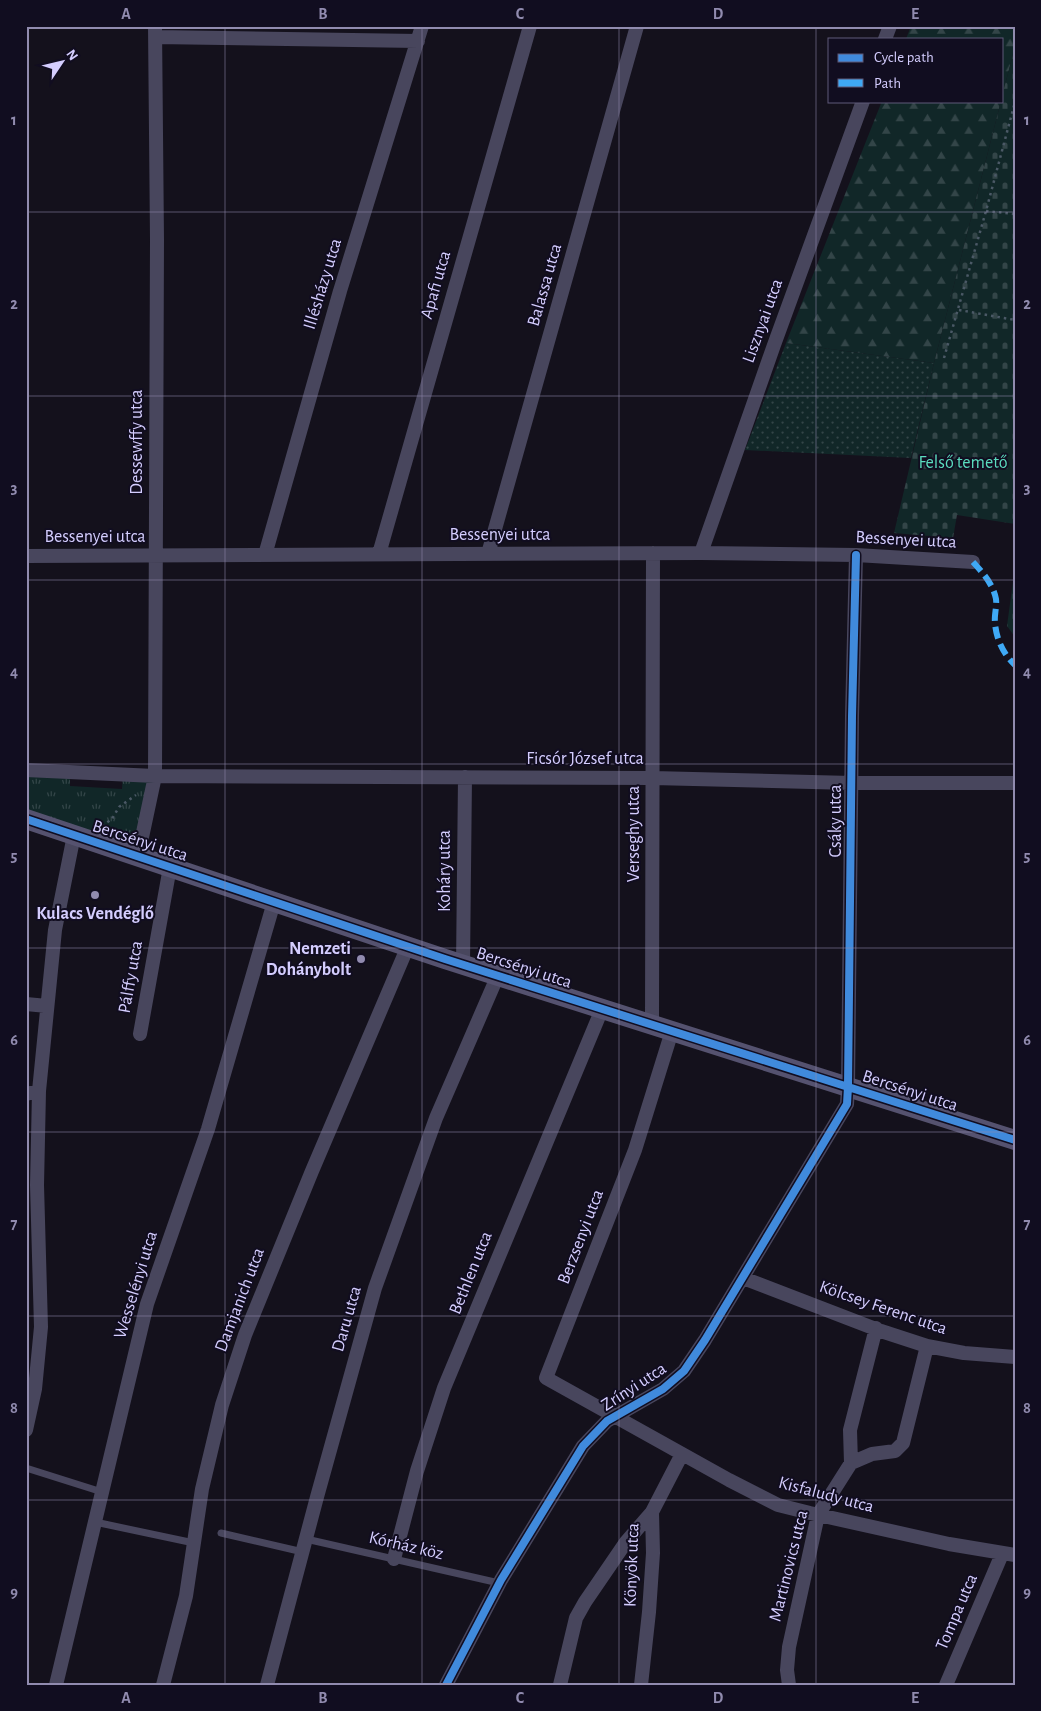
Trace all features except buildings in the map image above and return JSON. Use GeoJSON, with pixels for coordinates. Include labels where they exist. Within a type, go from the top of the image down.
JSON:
{"type":"FeatureCollection","features":[{"type":"Feature","properties":{"kind":"street","name":"Illésházy utca"},"geometry":{"type":"LineString","coordinates":[[265,555],[340,291],[422,26]]}},
{"type":"Feature","properties":{"kind":"street","name":"Apafi utca"},"geometry":{"type":"LineString","coordinates":[[379,554],[530,26]]}},
{"type":"Feature","properties":{"kind":"street","name":"Balassa utca"},"geometry":{"type":"LineString","coordinates":[[488,554],[637,26]]}},
{"type":"Feature","properties":{"kind":"street"},"geometry":{"type":"LineString","coordinates":[[885,38],[890,26]]}},
{"type":"Feature","properties":{"kind":"street"},"geometry":{"type":"LineString","coordinates":[[156,32],[418,41]]}},
{"type":"Feature","properties":{"kind":"street","name":"Dessewffy utca"},"geometry":{"type":"LineString","coordinates":[[138,856],[149,775],[155,555],[156,32]]}},
{"type":"Feature","properties":{"kind":"street","name":"Lisznyai utca"},"geometry":{"type":"LineString","coordinates":[[701,553],[863,102]]}},
{"type":"Feature","properties":{"kind":"street","name":"Verseghy utca"},"geometry":{"type":"LineString","coordinates":[[652,1025],[653,553]]}},
{"type":"Feature","properties":{"kind":"street","name":"Bessenyei utca"},"geometry":{"type":"LineString","coordinates":[[26,556],[701,553],[856,555],[973,562]]}},
{"type":"Feature","properties":{"kind":"street","name":"Csáky utca"},"geometry":{"type":"LineString","coordinates":[[848,1087],[856,555]]}},
{"type":"Feature","properties":{"kind":"street"},"geometry":{"type":"LineString","coordinates":[[26,770],[149,775]]}},
{"type":"Feature","properties":{"kind":"street","name":"Ficsór József utca"},"geometry":{"type":"LineString","coordinates":[[149,775],[653,778],[1015,783]]}},
{"type":"Feature","properties":{"kind":"street","name":"Koháry utca"},"geometry":{"type":"LineString","coordinates":[[464,964],[465,777]]}},
{"type":"Feature","properties":{"kind":"street","name":"Bercsényi utca"},"geometry":{"type":"LineString","coordinates":[[26,819],[602,1009],[1015,1140]]}},
{"type":"Feature","properties":{"kind":"street"},"geometry":{"type":"LineString","coordinates":[[26,1430],[35,1389],[41,1328],[32,1092],[47,1006],[55,930],[74,835]]}},
{"type":"Feature","properties":{"kind":"street","name":"Pálffy utca"},"geometry":{"type":"LineString","coordinates":[[140,1034],[170,867]]}},
{"type":"Feature","properties":{"kind":"street","name":"Wesselényi utca"},"geometry":{"type":"LineString","coordinates":[[56,1685],[147,1304],[208,1129],[274,902]]}},
{"type":"Feature","properties":{"kind":"street","name":"Damjanich utca"},"geometry":{"type":"LineString","coordinates":[[163,1685],[186,1596],[202,1489],[222,1405],[244,1335],[408,946]]}},
{"type":"Feature","properties":{"kind":"street","name":"Daru utca"},"geometry":{"type":"LineString","coordinates":[[268,1685],[304,1545],[375,1288],[436,1118],[498,975]]}},
{"type":"Feature","properties":{"kind":"street"},"geometry":{"type":"LineString","coordinates":[[26,1004],[47,1006]]}},
{"type":"Feature","properties":{"kind":"street","name":"Bethlen utca"},"geometry":{"type":"LineString","coordinates":[[394,1559],[417,1471],[444,1388],[602,1009]]}},
{"type":"Feature","properties":{"kind":"street","name":"Berzsenyi utca"},"geometry":{"type":"LineString","coordinates":[[616,1416],[546,1378],[635,1150],[672,1031]]}},
{"type":"Feature","properties":{"kind":"street","name":"Zrínyi utca"},"geometry":{"type":"LineString","coordinates":[[446,1685],[499,1583],[584,1446],[607,1421],[663,1389],[684,1371],[705,1340],[846,1104],[848,1087]]}},
{"type":"Feature","properties":{"kind":"street","name":"Kölcsey Ferenc utca"},"geometry":{"type":"LineString","coordinates":[[743,1278],[928,1346],[964,1353],[1015,1357]]}},
{"type":"Feature","properties":{"kind":"street"},"geometry":{"type":"LineString","coordinates":[[876,1328],[850,1430],[851,1463],[872,1454],[895,1451],[903,1443],[928,1346]]}},
{"type":"Feature","properties":{"kind":"street","name":"Kisfaludy utca"},"geometry":{"type":"LineString","coordinates":[[616,1416],[682,1454],[778,1505],[949,1544],[1008,1554]]}},
{"type":"Feature","properties":{"kind":"street","name":"Könyök utca"},"geometry":{"type":"LineString","coordinates":[[641,1685],[649,1612],[652,1512],[682,1454]]}},
{"type":"Feature","properties":{"kind":"street","name":"Martinovics utca"},"geometry":{"type":"LineString","coordinates":[[789,1685],[787,1670],[789,1647],[818,1515],[851,1463]]}},
{"type":"Feature","properties":{"kind":"street"},"geometry":{"type":"LineString","coordinates":[[560,1685],[576,1618],[626,1542],[652,1512]]}},
{"type":"Feature","properties":{"kind":"street","name":"Tompa utca"},"geometry":{"type":"LineString","coordinates":[[946,1685],[1008,1554]]}},
{"type":"Feature","properties":{"kind":"lane"},"geometry":{"type":"LineString","coordinates":[[26,1468],[102,1492]]}},
{"type":"Feature","properties":{"kind":"lane"},"geometry":{"type":"LineString","coordinates":[[95,1522],[194,1543]]}},
{"type":"Feature","properties":{"kind":"lane","name":"Kórház köz"},"geometry":{"type":"LineString","coordinates":[[221,1533],[394,1559],[499,1583]]}},
{"type":"Feature","properties":{"kind":"path"},"geometry":{"type":"LineString","coordinates":[[944,358],[959,310],[1015,102]]}},
{"type":"Feature","properties":{"kind":"path"},"geometry":{"type":"LineString","coordinates":[[986,211],[1015,214]]}},
{"type":"Feature","properties":{"kind":"path"},"geometry":{"type":"LineString","coordinates":[[959,310],[1015,320]]}},
{"type":"Feature","properties":{"kind":"path"},"geometry":{"type":"LineString","coordinates":[[97,843],[104,825],[112,819],[119,807],[136,796],[149,775]]}},
{"type":"Feature","properties":{"kind":"green space"},"geometry":{"type":"Polygon","coordinates":[[[911,26],[1015,26],[1015,47],[1004,88],[1004,38],[906,38],[911,26]]]}},
{"type":"Feature","properties":{"kind":"green space","name":"Felső temető"},"geometry":{"type":"Polygon","coordinates":[[[1015,47],[1015,524],[957,515],[953,538],[894,533],[934,363],[1001,102],[1004,102],[1004,88],[1015,47]]]}},
{"type":"Feature","properties":{"kind":"green space"},"geometry":{"type":"Polygon","coordinates":[[[882,102],[1001,102],[934,363],[786,343],[882,102]]]}},
{"type":"Feature","properties":{"kind":"green space"},"geometry":{"type":"Polygon","coordinates":[[[786,343],[934,363],[911,458],[745,450],[786,343]]]}},
{"type":"Feature","properties":{"kind":"green space"},"geometry":{"type":"Polygon","coordinates":[[[1015,567],[1015,637],[1007,626],[1015,567]]]}},
{"type":"Feature","properties":{"kind":"green space"},"geometry":{"type":"Polygon","coordinates":[[[26,770],[70,772],[70,786],[122,789],[123,774],[155,776],[138,856],[26,819],[26,770]]]}},
{"type":"Feature","properties":{"kind":"marked path"},"geometry":{"type":"LineString","coordinates":[[973,562],[993,588],[996,599],[995,620],[997,634],[1001,646],[1015,665]]}},
{"type":"Feature","properties":{"kind":"cycle path"},"geometry":{"type":"LineString","coordinates":[[446,1685],[501,1580],[583,1446],[607,1421],[663,1389],[684,1371],[705,1340],[847,1104],[856,555]]}},
{"type":"Feature","properties":{"kind":"cycle path"},"geometry":{"type":"LineString","coordinates":[[26,819],[445,959],[1015,1140]]}},
{"type":"Feature","properties":{"kind":"place","name":"Kulacs Vendéglő"},"geometry":{"type":"Point","coordinates":[95,895]}},
{"type":"Feature","properties":{"kind":"place","name":"Nemzeti Dohánybolt"},"geometry":{"type":"Point","coordinates":[361,959]}}]}
